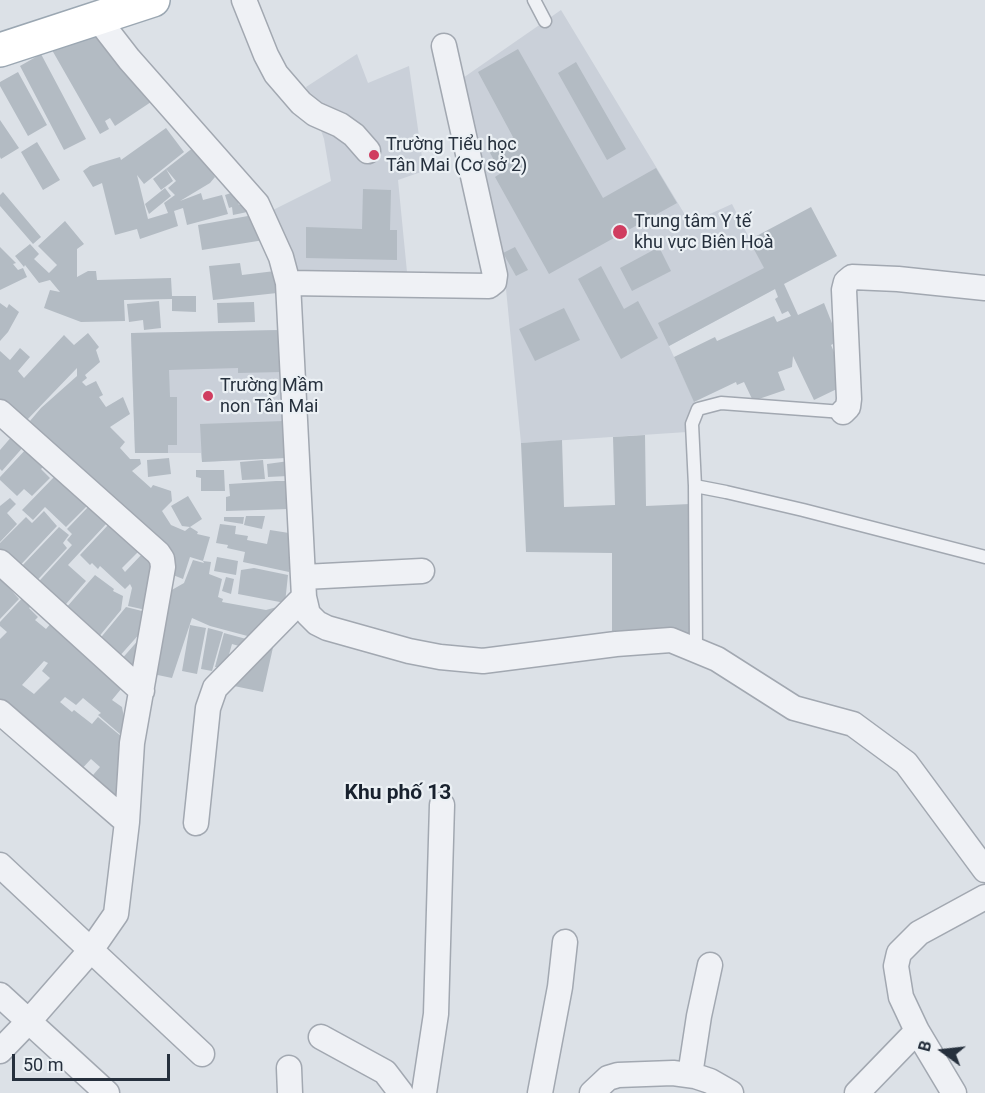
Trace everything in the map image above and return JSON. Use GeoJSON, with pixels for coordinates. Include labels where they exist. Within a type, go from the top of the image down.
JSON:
{"type":"FeatureCollection","features":[{"type":"Feature","properties":{"kind":"main road"},"geometry":{"type":"LineString","coordinates":[[0,50],[153,0]]}},
{"type":"Feature","properties":{"kind":"street"},"geometry":{"type":"LineString","coordinates":[[244,0],[276,74],[301,103],[315,114],[340,125],[354,135],[368,151]]}},
{"type":"Feature","properties":{"kind":"street"},"geometry":{"type":"LineString","coordinates":[[98,19],[129,59],[257,204],[281,257],[288,283],[304,587],[308,614],[317,623],[327,628],[409,651],[483,661],[616,644],[671,640],[717,659],[794,708],[853,724],[906,763],[985,870]]}},
{"type":"Feature","properties":{"kind":"street"},"geometry":{"type":"LineString","coordinates":[[288,283],[489,286],[494,282],[495,275],[444,46]]}},
{"type":"Feature","properties":{"kind":"street"},"geometry":{"type":"LineString","coordinates":[[843,412],[848,407],[849,399],[844,290],[846,282],[852,277],[985,288]]}},
{"type":"Feature","properties":{"kind":"street"},"geometry":{"type":"LineString","coordinates":[[0,412],[158,553],[163,567],[132,743],[127,822],[116,914],[90,950],[29,1022],[0,1051]]}},
{"type":"Feature","properties":{"kind":"street"},"geometry":{"type":"LineString","coordinates":[[0,562],[142,691]]}},
{"type":"Feature","properties":{"kind":"street"},"geometry":{"type":"LineString","coordinates":[[196,823],[208,708],[215,688],[304,587],[422,571]]}},
{"type":"Feature","properties":{"kind":"street"},"geometry":{"type":"LineString","coordinates":[[0,711],[127,822]]}},
{"type":"Feature","properties":{"kind":"street"},"geometry":{"type":"LineString","coordinates":[[424,1093],[436,1014],[442,805]]}},
{"type":"Feature","properties":{"kind":"street"},"geometry":{"type":"LineString","coordinates":[[0,865],[202,1054]]}},
{"type":"Feature","properties":{"kind":"street"},"geometry":{"type":"LineString","coordinates":[[954,1093],[917,1031],[901,997],[896,966],[899,953],[919,933],[985,897]]}},
{"type":"Feature","properties":{"kind":"street"},"geometry":{"type":"LineString","coordinates":[[540,1093],[560,987],[565,942]]}},
{"type":"Feature","properties":{"kind":"street"},"geometry":{"type":"LineString","coordinates":[[690,1075],[710,965]]}},
{"type":"Feature","properties":{"kind":"street"},"geometry":{"type":"LineString","coordinates":[[0,995],[107,1093]]}},
{"type":"Feature","properties":{"kind":"street"},"geometry":{"type":"LineString","coordinates":[[857,1093],[917,1031]]}},
{"type":"Feature","properties":{"kind":"street"},"geometry":{"type":"LineString","coordinates":[[321,1036],[385,1072],[401,1093]]}},
{"type":"Feature","properties":{"kind":"street"},"geometry":{"type":"LineString","coordinates":[[289,1068],[290,1093]]}},
{"type":"Feature","properties":{"kind":"street"},"geometry":{"type":"LineString","coordinates":[[592,1093],[608,1078],[618,1075],[673,1072],[710,1081],[731,1093]]}},
{"type":"Feature","properties":{"kind":"lane"},"geometry":{"type":"LineString","coordinates":[[534,0],[545,21]]}},
{"type":"Feature","properties":{"kind":"lane"},"geometry":{"type":"LineString","coordinates":[[696,651],[695,486],[692,424],[698,409],[721,403],[843,412]]}},
{"type":"Feature","properties":{"kind":"lane"},"geometry":{"type":"LineString","coordinates":[[695,486],[803,510],[985,557]]}},
{"type":"Feature","properties":{"kind":"shaded area","name":"Trung tâm Y tế khu vực Biên Hoà"},"geometry":{"type":"Polygon","coordinates":[[[561,10],[690,223],[732,204],[775,289],[669,346],[696,405],[687,432],[521,443],[506,289],[460,80],[561,10]]]}},
{"type":"Feature","properties":{"kind":"shaded area","name":"Trường Tiểu học Tân Mai (Cơ sở 2)"},"geometry":{"type":"Polygon","coordinates":[[[357,54],[368,83],[409,66],[424,171],[398,180],[407,272],[291,270],[271,211],[331,181],[324,139],[306,87],[357,54]]]}},
{"type":"Feature","properties":{"kind":"shaded area","name":"Trường Mầm non Tân Mai"},"geometry":{"type":"Polygon","coordinates":[[[282,330],[285,458],[202,462],[201,453],[135,453],[131,333],[282,330]]]}},
{"type":"Feature","properties":{"kind":"building"},"geometry":{"type":"Polygon","coordinates":[[[99,27],[151,102],[115,126],[110,118],[105,121],[109,129],[100,134],[52,50],[99,27]]]}},
{"type":"Feature","properties":{"kind":"building"},"geometry":{"type":"Polygon","coordinates":[[[518,49],[603,198],[656,168],[677,203],[549,274],[495,177],[501,173],[489,151],[513,137],[478,72],[518,49]]]}},
{"type":"Feature","properties":{"kind":"building"},"geometry":{"type":"Polygon","coordinates":[[[41,54],[86,139],[64,150],[20,66],[41,54]]]}},
{"type":"Feature","properties":{"kind":"building"},"geometry":{"type":"Polygon","coordinates":[[[576,62],[626,149],[607,160],[558,73],[576,62]]]}},
{"type":"Feature","properties":{"kind":"building"},"geometry":{"type":"Polygon","coordinates":[[[18,72],[47,125],[28,136],[0,86],[0,82],[18,72]]]}},
{"type":"Feature","properties":{"kind":"building"},"geometry":{"type":"Polygon","coordinates":[[[0,120],[19,148],[1,159],[0,157],[0,120]]]}},
{"type":"Feature","properties":{"kind":"building"},"geometry":{"type":"Polygon","coordinates":[[[166,128],[184,152],[144,184],[137,175],[148,219],[168,213],[164,203],[175,195],[168,188],[176,181],[166,169],[173,181],[161,190],[153,179],[194,147],[204,158],[202,160],[215,177],[210,183],[180,201],[201,193],[203,200],[222,195],[228,214],[187,225],[183,208],[174,211],[178,226],[140,239],[137,229],[115,235],[102,183],[93,187],[83,171],[90,166],[120,157],[121,160],[166,128]]]}},
{"type":"Feature","properties":{"kind":"building"},"geometry":{"type":"Polygon","coordinates":[[[37,142],[60,180],[43,190],[21,152],[37,142]]]}},
{"type":"Feature","properties":{"kind":"building"},"geometry":{"type":"Polygon","coordinates":[[[165,188],[171,196],[149,214],[145,204],[165,188]]]}},
{"type":"Feature","properties":{"kind":"building"},"geometry":{"type":"Polygon","coordinates":[[[363,189],[391,190],[390,230],[397,230],[397,260],[306,258],[306,227],[362,229],[363,189]]]}},
{"type":"Feature","properties":{"kind":"building"},"geometry":{"type":"Polygon","coordinates":[[[3,192],[41,237],[33,244],[0,206],[0,195],[3,192]]]}},
{"type":"Feature","properties":{"kind":"building"},"geometry":{"type":"Polygon","coordinates":[[[234,192],[239,205],[250,203],[252,211],[233,215],[232,207],[229,208],[225,195],[234,192]]]}},
{"type":"Feature","properties":{"kind":"building"},"geometry":{"type":"Polygon","coordinates":[[[811,207],[837,256],[784,284],[798,315],[824,303],[839,341],[831,345],[840,366],[841,387],[814,400],[793,356],[792,367],[778,372],[785,390],[753,401],[744,382],[737,385],[736,382],[694,402],[674,357],[715,337],[717,341],[774,316],[777,322],[791,316],[788,311],[782,314],[775,299],[778,297],[775,289],[669,346],[658,323],[764,268],[749,240],[811,207]]]}},
{"type":"Feature","properties":{"kind":"building"},"geometry":{"type":"Polygon","coordinates":[[[259,214],[264,240],[202,250],[198,225],[259,214]]]}},
{"type":"Feature","properties":{"kind":"building"},"geometry":{"type":"Polygon","coordinates":[[[65,221],[84,244],[77,249],[77,277],[88,271],[96,271],[97,280],[171,278],[172,296],[196,296],[196,312],[172,311],[172,299],[124,300],[125,321],[81,322],[44,308],[50,290],[60,292],[50,280],[39,283],[15,256],[30,244],[39,254],[34,259],[49,273],[57,265],[38,246],[65,221]]]}},
{"type":"Feature","properties":{"kind":"building"},"geometry":{"type":"Polygon","coordinates":[[[0,247],[16,263],[13,264],[18,270],[23,268],[27,277],[0,290],[0,247]]]}},
{"type":"Feature","properties":{"kind":"building"},"geometry":{"type":"Polygon","coordinates":[[[515,247],[528,270],[516,276],[503,253],[515,247]]]}},
{"type":"Feature","properties":{"kind":"building"},"geometry":{"type":"Polygon","coordinates":[[[659,247],[671,271],[632,291],[620,268],[659,247]]]}},
{"type":"Feature","properties":{"kind":"building"},"geometry":{"type":"Polygon","coordinates":[[[240,263],[242,275],[275,271],[277,293],[213,300],[209,266],[240,263]]]}},
{"type":"Feature","properties":{"kind":"building"},"geometry":{"type":"Polygon","coordinates":[[[601,266],[624,309],[638,301],[658,338],[621,359],[578,279],[601,266]]]}},
{"type":"Feature","properties":{"kind":"building"},"geometry":{"type":"Polygon","coordinates":[[[159,301],[161,328],[144,330],[143,320],[129,322],[127,304],[159,301]]]}},
{"type":"Feature","properties":{"kind":"building"},"geometry":{"type":"Polygon","coordinates":[[[254,302],[255,322],[218,323],[217,303],[254,302]]]}},
{"type":"Feature","properties":{"kind":"building"},"geometry":{"type":"Polygon","coordinates":[[[0,303],[7,308],[9,304],[19,312],[0,341],[0,303]]]}},
{"type":"Feature","properties":{"kind":"building"},"geometry":{"type":"Polygon","coordinates":[[[564,308],[580,340],[535,361],[519,329],[564,308]]]}},
{"type":"Feature","properties":{"kind":"building"},"geometry":{"type":"Polygon","coordinates":[[[282,330],[282,372],[238,373],[238,368],[169,370],[170,397],[177,397],[177,445],[168,445],[168,453],[135,453],[131,333],[282,330]]]}},
{"type":"Feature","properties":{"kind":"building"},"geometry":{"type":"Polygon","coordinates":[[[88,333],[99,347],[96,350],[100,362],[85,375],[87,378],[82,382],[86,386],[96,381],[103,395],[99,397],[106,407],[123,397],[130,414],[110,427],[125,442],[120,448],[130,459],[140,459],[141,464],[132,471],[151,488],[153,485],[171,491],[172,501],[162,511],[171,525],[185,531],[190,527],[198,532],[197,534],[210,537],[203,561],[190,557],[183,579],[168,573],[174,555],[126,514],[130,511],[104,488],[102,491],[61,449],[58,452],[24,428],[41,408],[77,376],[77,368],[26,421],[0,407],[0,351],[10,360],[20,348],[30,357],[18,371],[24,378],[64,335],[74,345],[88,333]]]}},
{"type":"Feature","properties":{"kind":"building"},"geometry":{"type":"Polygon","coordinates":[[[284,421],[285,458],[202,462],[200,424],[284,421]]]}},
{"type":"Feature","properties":{"kind":"building"},"geometry":{"type":"Polygon","coordinates":[[[13,435],[25,445],[2,471],[0,469],[0,450],[13,435]]]}},
{"type":"Feature","properties":{"kind":"building"},"geometry":{"type":"Polygon","coordinates":[[[645,435],[646,506],[690,504],[691,641],[612,637],[612,553],[526,552],[521,443],[562,440],[564,507],[615,505],[613,437],[645,435]]]}},
{"type":"Feature","properties":{"kind":"building"},"geometry":{"type":"Polygon","coordinates":[[[27,448],[45,465],[41,469],[50,478],[32,496],[24,489],[17,496],[0,480],[0,477],[27,448]]]}},
{"type":"Feature","properties":{"kind":"building"},"geometry":{"type":"Polygon","coordinates":[[[169,458],[171,474],[148,477],[147,460],[169,458]]]}},
{"type":"Feature","properties":{"kind":"building"},"geometry":{"type":"Polygon","coordinates":[[[263,460],[265,479],[242,480],[240,462],[263,460]]]}},
{"type":"Feature","properties":{"kind":"building"},"geometry":{"type":"Polygon","coordinates":[[[289,461],[288,476],[268,477],[267,464],[289,461]]]}},
{"type":"Feature","properties":{"kind":"building"},"geometry":{"type":"Polygon","coordinates":[[[196,470],[224,470],[225,491],[201,491],[201,478],[196,477],[196,470]]]}},
{"type":"Feature","properties":{"kind":"building"},"geometry":{"type":"Polygon","coordinates":[[[56,475],[87,506],[66,527],[45,507],[33,520],[22,510],[56,475]]]}},
{"type":"Feature","properties":{"kind":"building"},"geometry":{"type":"Polygon","coordinates":[[[289,481],[289,509],[226,511],[226,497],[230,496],[229,484],[289,481]]]}},
{"type":"Feature","properties":{"kind":"building"},"geometry":{"type":"Polygon","coordinates":[[[188,496],[202,519],[190,527],[182,526],[171,506],[188,496]]]}},
{"type":"Feature","properties":{"kind":"building"},"geometry":{"type":"Polygon","coordinates":[[[10,498],[16,504],[7,513],[17,524],[0,542],[0,506],[10,498]]]}},
{"type":"Feature","properties":{"kind":"building"},"geometry":{"type":"Polygon","coordinates":[[[89,506],[107,523],[68,565],[86,581],[60,611],[32,589],[72,545],[67,540],[72,534],[67,529],[89,506]]]}},
{"type":"Feature","properties":{"kind":"building"},"geometry":{"type":"Polygon","coordinates":[[[44,511],[57,526],[13,573],[0,560],[0,543],[26,517],[32,523],[44,511]]]}},
{"type":"Feature","properties":{"kind":"building"},"geometry":{"type":"Polygon","coordinates":[[[246,516],[265,516],[262,529],[244,525],[246,516]]]}},
{"type":"Feature","properties":{"kind":"building"},"geometry":{"type":"Polygon","coordinates":[[[224,517],[244,517],[243,524],[224,521],[224,517]]]}},
{"type":"Feature","properties":{"kind":"building"},"geometry":{"type":"Polygon","coordinates":[[[109,524],[140,550],[122,568],[125,572],[143,553],[156,563],[146,610],[128,606],[132,588],[130,584],[125,589],[100,566],[98,569],[92,563],[90,565],[80,555],[109,524]]]}},
{"type":"Feature","properties":{"kind":"building"},"geometry":{"type":"Polygon","coordinates":[[[220,524],[236,526],[235,534],[248,536],[247,540],[267,544],[270,530],[289,533],[289,572],[243,562],[245,552],[216,543],[220,524]]]}},
{"type":"Feature","properties":{"kind":"building"},"geometry":{"type":"Polygon","coordinates":[[[59,527],[69,535],[63,543],[67,548],[31,587],[20,568],[59,527]]]}},
{"type":"Feature","properties":{"kind":"building"},"geometry":{"type":"Polygon","coordinates":[[[217,557],[238,561],[236,575],[214,571],[217,557]]]}},
{"type":"Feature","properties":{"kind":"building"},"geometry":{"type":"Polygon","coordinates":[[[193,560],[211,562],[209,574],[222,579],[218,597],[223,599],[222,602],[266,610],[277,607],[275,623],[255,638],[210,626],[192,618],[172,678],[148,673],[163,595],[184,583],[193,560]]]}},
{"type":"Feature","properties":{"kind":"building"},"geometry":{"type":"Polygon","coordinates":[[[254,568],[288,575],[285,603],[238,594],[241,570],[254,568]]]}},
{"type":"Feature","properties":{"kind":"building"},"geometry":{"type":"Polygon","coordinates":[[[0,572],[9,579],[5,583],[19,599],[0,619],[0,572]]]}},
{"type":"Feature","properties":{"kind":"building"},"geometry":{"type":"Polygon","coordinates":[[[95,575],[114,589],[113,591],[123,596],[121,610],[97,639],[83,626],[85,623],[76,615],[73,617],[65,609],[95,575]]]}},
{"type":"Feature","properties":{"kind":"building"},"geometry":{"type":"Polygon","coordinates":[[[226,577],[234,579],[231,594],[222,591],[226,577]]]}},
{"type":"Feature","properties":{"kind":"building"},"geometry":{"type":"Polygon","coordinates":[[[26,594],[35,602],[29,608],[38,617],[35,620],[46,629],[52,622],[126,683],[112,700],[122,707],[126,728],[120,734],[98,715],[101,713],[83,698],[76,705],[65,697],[60,702],[92,724],[98,717],[122,737],[120,799],[114,806],[87,782],[100,767],[91,759],[78,773],[0,704],[0,639],[7,632],[0,626],[0,622],[26,594]],[[44,661],[22,685],[34,694],[50,678],[42,671],[48,663],[44,661]]]}},
{"type":"Feature","properties":{"kind":"building"},"geometry":{"type":"Polygon","coordinates":[[[126,607],[150,613],[142,631],[117,659],[98,641],[126,607]]]}},
{"type":"Feature","properties":{"kind":"building"},"geometry":{"type":"Polygon","coordinates":[[[190,625],[206,628],[197,674],[182,671],[190,625]]]}},
{"type":"Feature","properties":{"kind":"building"},"geometry":{"type":"Polygon","coordinates":[[[208,628],[223,632],[212,671],[201,669],[208,628]]]}},
{"type":"Feature","properties":{"kind":"building"},"geometry":{"type":"Polygon","coordinates":[[[224,633],[250,640],[246,648],[232,644],[225,669],[215,667],[224,633]]]}},
{"type":"Feature","properties":{"kind":"building"},"geometry":{"type":"Polygon","coordinates":[[[141,637],[144,654],[131,670],[120,661],[141,637]]]}},
{"type":"Feature","properties":{"kind":"building"},"geometry":{"type":"Polygon","coordinates":[[[274,643],[263,692],[234,686],[237,672],[274,643]]]}},
{"type":"Feature","properties":{"kind":"place","name":"Trường Tiểu học Tân Mai (Cơ sở 2)"},"geometry":{"type":"Point","coordinates":[374,155]}},
{"type":"Feature","properties":{"kind":"place","name":"Trung tâm Y tế khu vực Biên Hoà"},"geometry":{"type":"Point","coordinates":[620,232]}},
{"type":"Feature","properties":{"kind":"place","name":"Trường Mầm non Tân Mai"},"geometry":{"type":"Point","coordinates":[208,396]}},
{"type":"Feature","properties":{"kind":"district","name":"Khu phố 13"},"geometry":{"type":"Point","coordinates":[398,794]}}]}
